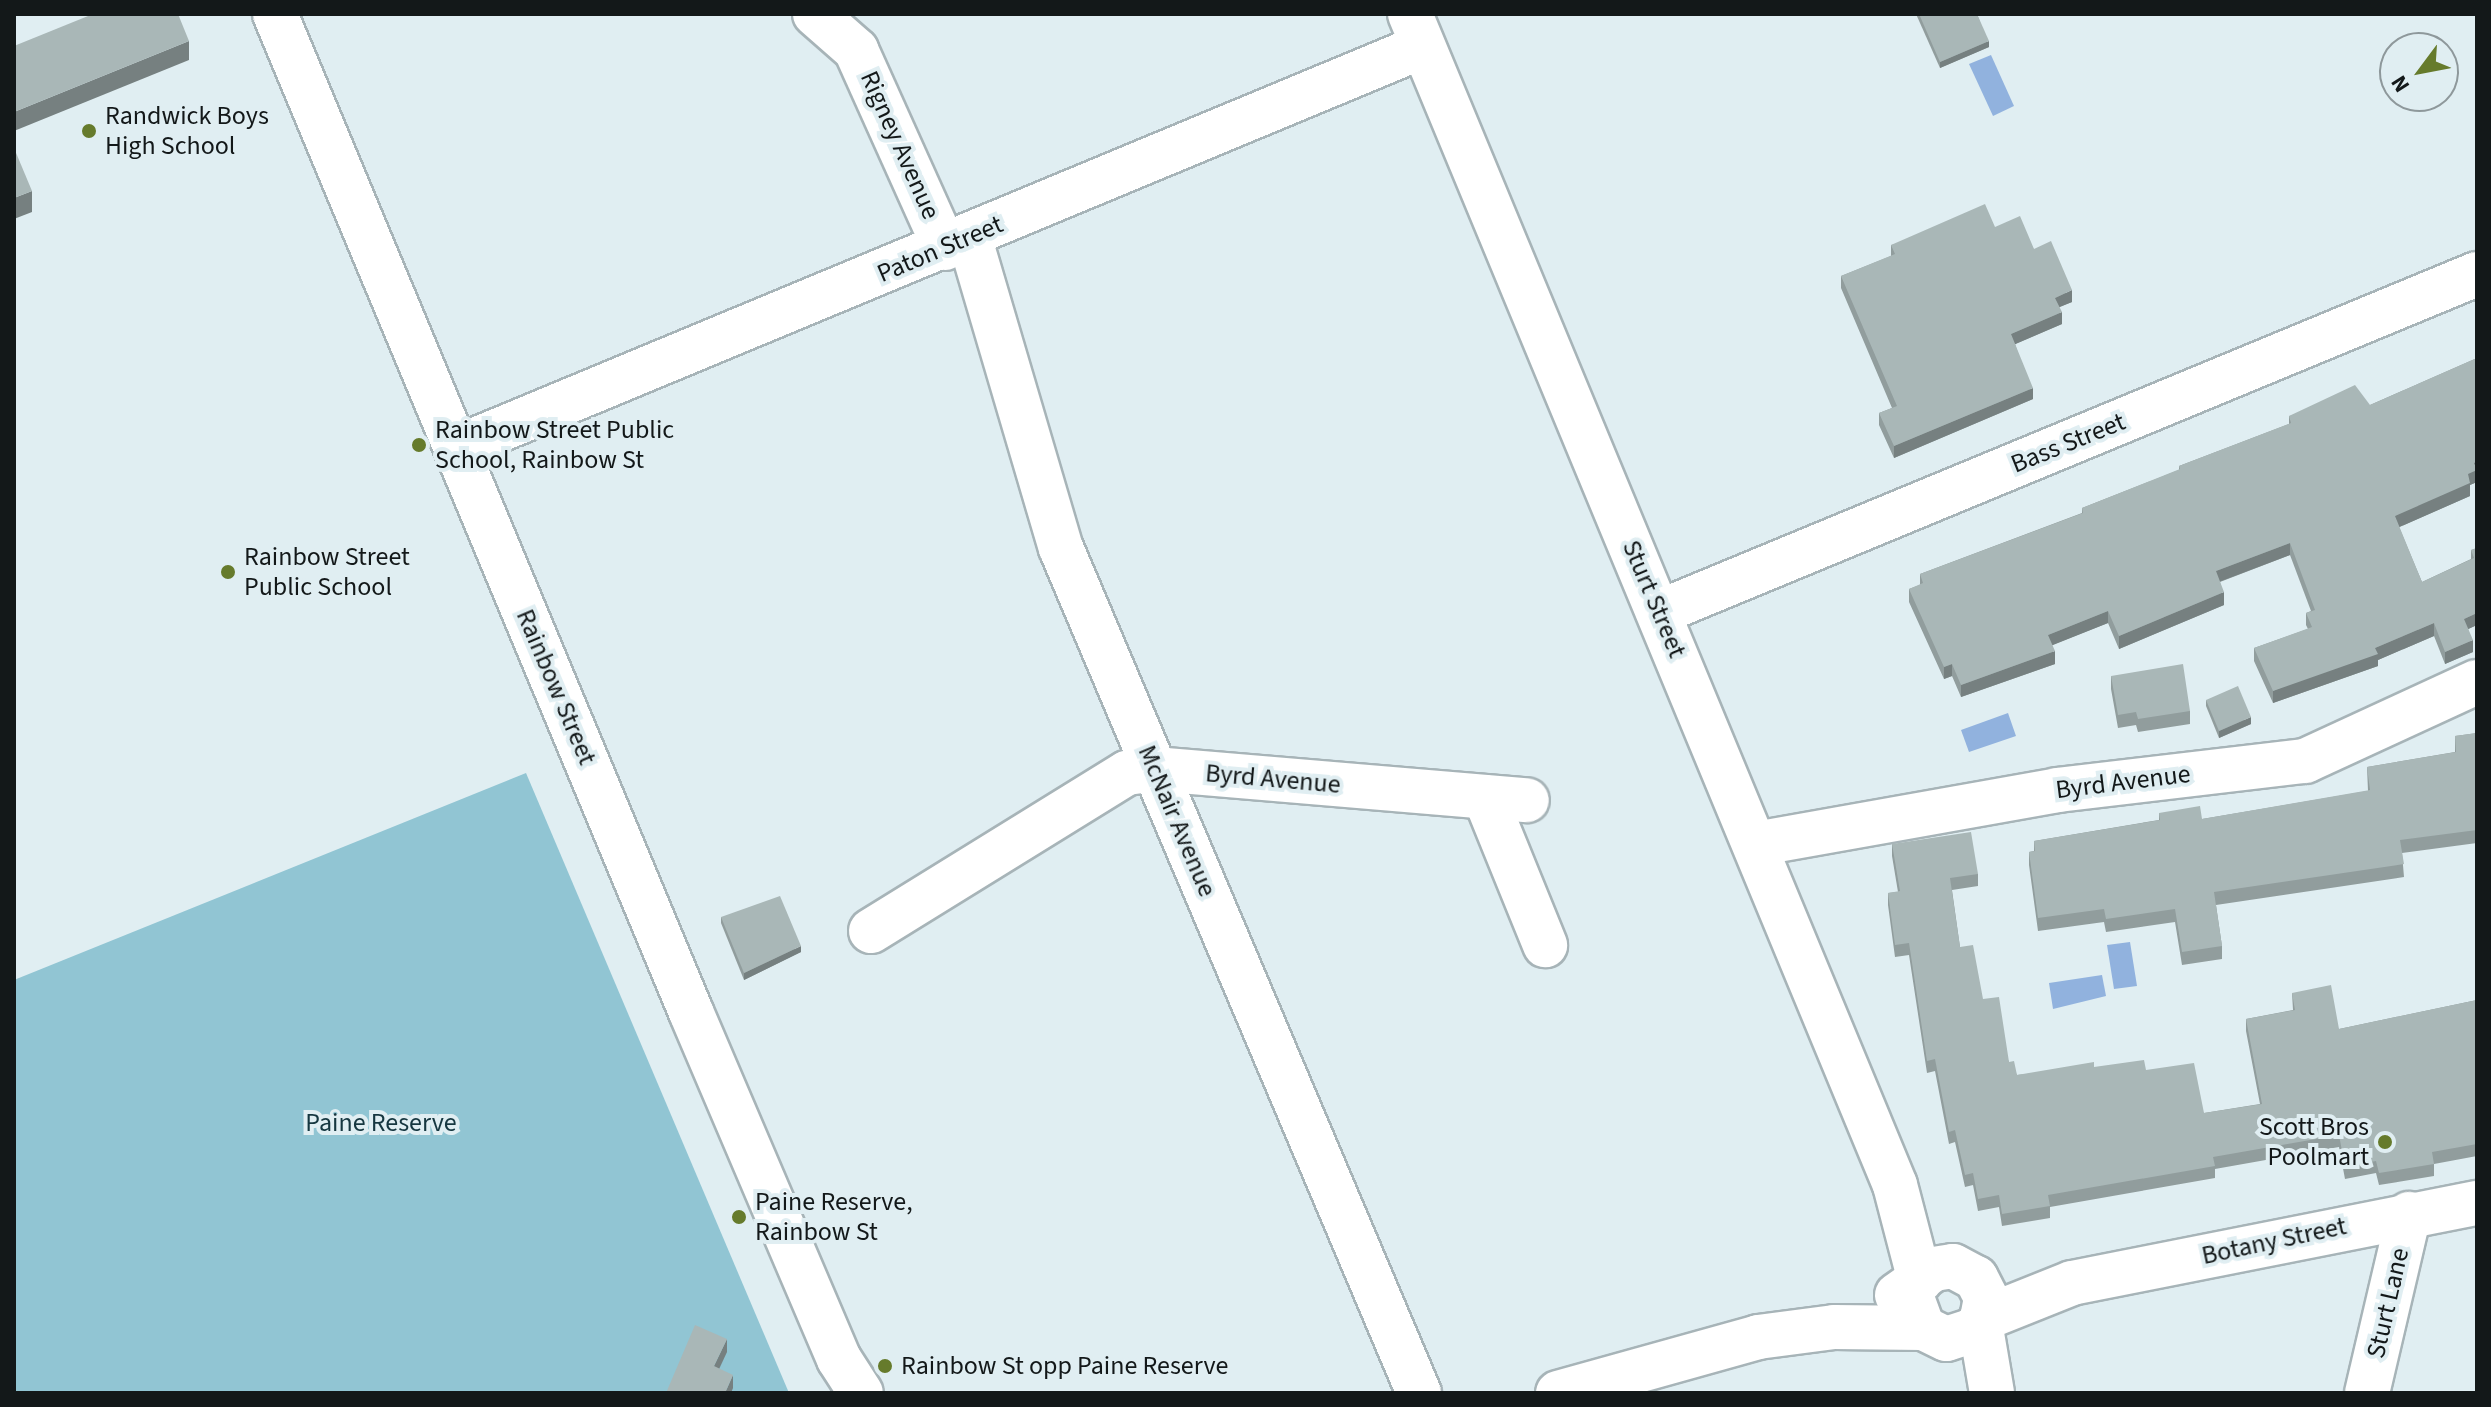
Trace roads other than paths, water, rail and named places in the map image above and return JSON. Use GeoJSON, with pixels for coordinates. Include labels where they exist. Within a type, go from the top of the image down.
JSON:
{"type":"FeatureCollection","features":[{"type":"Feature","properties":{"kind":"street","name":"Rainbow Street"},"geometry":{"type":"LineString","coordinates":[[275,14],[848,1382]]}},
{"type":"Feature","properties":{"kind":"street","name":"Rigney Avenue"},"geometry":{"type":"LineString","coordinates":[[815,14],[856,50],[957,242]]}},
{"type":"Feature","properties":{"kind":"street","name":"Paton Street"},"geometry":{"type":"LineString","coordinates":[[456,448],[957,242],[1416,30]]}},
{"type":"Feature","properties":{"kind":"street","name":"Sturt Street"},"geometry":{"type":"LineString","coordinates":[[1416,30],[1660,612],[1895,1185],[1940,1276]]}},
{"type":"Feature","properties":{"kind":"street","name":"McNair Avenue"},"geometry":{"type":"LineString","coordinates":[[957,242],[1061,548],[1419,1393]]}},
{"type":"Feature","properties":{"kind":"street","name":"Bass Street"},"geometry":{"type":"LineString","coordinates":[[1660,612],[2477,274]]}},
{"type":"Feature","properties":{"kind":"street","name":"Byrd Avenue"},"geometry":{"type":"LineString","coordinates":[[1755,844],[2057,790],[2305,761],[2477,682]]}},
{"type":"Feature","properties":{"kind":"street","name":"Byrd Avenue"},"geometry":{"type":"LineString","coordinates":[[871,931],[1127,773],[1155,769],[1506,798],[1545,945]]}},
{"type":"Feature","properties":{"kind":"street","name":"Botany Street"},"geometry":{"type":"LineString","coordinates":[[1981,1320],[2072,1283],[2477,1203]]}},
{"type":"Feature","properties":{"kind":"street","name":"Sturt Lane"},"geometry":{"type":"LineString","coordinates":[[2367,1393],[2409,1214]]}},
{"type":"Feature","properties":{"kind":"street","name":"Botany Street"},"geometry":{"type":"LineString","coordinates":[[1940,1276],[2072,1283]]}},
{"type":"Feature","properties":{"kind":"street"},"geometry":{"type":"LineString","coordinates":[[1940,1276],[1986,1298],[1981,1320],[1992,1393]]}},
{"type":"Feature","properties":{"kind":"street"},"geometry":{"type":"LineString","coordinates":[[1834,1327],[1940,1276]]}},
{"type":"Feature","properties":{"kind":"street"},"geometry":{"type":"LineString","coordinates":[[1940,1276],[1913,1307],[1975,1393]]}},
{"type":"Feature","properties":{"kind":"street"},"geometry":{"type":"LineString","coordinates":[[1558,1393],[1706,1349],[1834,1327],[1930,1332],[1956,1338],[1981,1320]]}},
{"type":"Feature","properties":{"kind":"place","name":"Randwick Boys High School"},"geometry":{"type":"Point","coordinates":[89,131]}},
{"type":"Feature","properties":{"kind":"place","name":"Rainbow Street Public School, Rainbow St"},"geometry":{"type":"Point","coordinates":[419,445]}},
{"type":"Feature","properties":{"kind":"place","name":"Rainbow Street Public School"},"geometry":{"type":"Point","coordinates":[228,572]}},
{"type":"Feature","properties":{"kind":"place","name":"Scott Bros Poolmart"},"geometry":{"type":"Point","coordinates":[2385,1142]}},
{"type":"Feature","properties":{"kind":"place","name":"Paine Reserve, Rainbow St"},"geometry":{"type":"Point","coordinates":[739,1217]}},
{"type":"Feature","properties":{"kind":"place","name":"Rainbow St opp Paine Reserve"},"geometry":{"type":"Point","coordinates":[885,1366]}},
{"type":"Feature","properties":{"kind":"park label","name":"Paine Reserve"},"geometry":{"type":"Point","coordinates":[381,1123]}}]}
